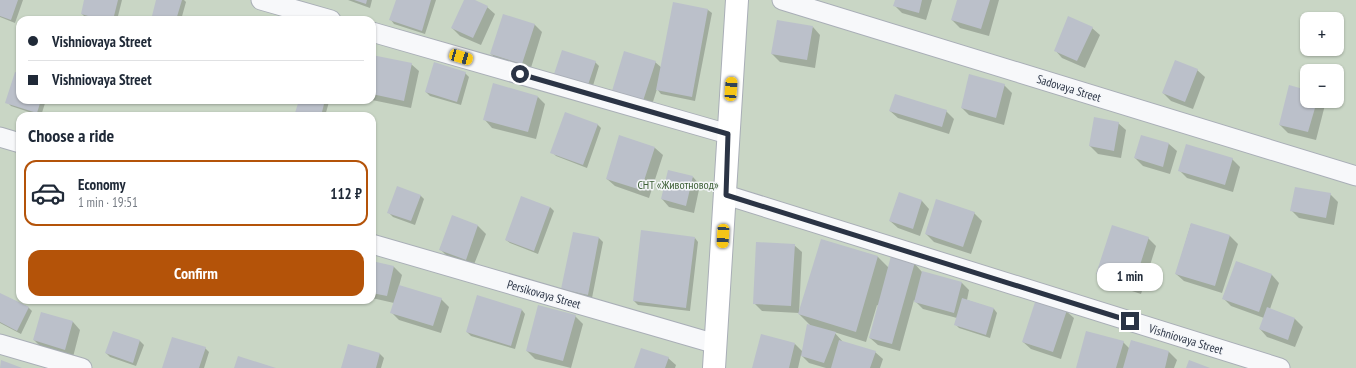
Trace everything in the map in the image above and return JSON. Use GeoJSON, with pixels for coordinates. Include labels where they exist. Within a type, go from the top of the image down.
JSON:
{"type":"FeatureCollection","features":[{"type":"Feature","properties":{"kind":"street"},"geometry":{"type":"LineString","coordinates":[[261,0],[317,16]]}},
{"type":"Feature","properties":{"kind":"street"},"geometry":{"type":"LineString","coordinates":[[714,368],[737,0]]}},
{"type":"Feature","properties":{"kind":"street","name":"Sadovaya Street"},"geometry":{"type":"LineString","coordinates":[[782,0],[1356,176]]}},
{"type":"Feature","properties":{"kind":"street"},"geometry":{"type":"LineString","coordinates":[[376,33],[728,134]]}},
{"type":"Feature","properties":{"kind":"street"},"geometry":{"type":"LineString","coordinates":[[0,137],[16,141]]}},
{"type":"Feature","properties":{"kind":"street","name":"Vishniovaya Street"},"geometry":{"type":"LineString","coordinates":[[726,195],[1280,368]]}},
{"type":"Feature","properties":{"kind":"street","name":"Persikovaya Street"},"geometry":{"type":"LineString","coordinates":[[376,245],[716,344]]}},
{"type":"Feature","properties":{"kind":"street"},"geometry":{"type":"LineString","coordinates":[[0,344],[82,368]]}},
{"type":"Feature","properties":{"kind":"green space","name":"СНТ «Животновод»"},"geometry":{"type":"Polygon","coordinates":[[[0,0],[1356,0],[1356,368],[0,368],[0,0]]]}},
{"type":"Feature","properties":{"kind":"building"},"geometry":{"type":"Polygon","coordinates":[[[0,0],[18,0],[11,20],[0,16],[0,0]]]}},
{"type":"Feature","properties":{"kind":"building"},"geometry":{"type":"Polygon","coordinates":[[[84,0],[118,0],[114,16],[88,16],[81,14],[84,0]]]}},
{"type":"Feature","properties":{"kind":"building"},"geometry":{"type":"Polygon","coordinates":[[[156,0],[182,0],[177,16],[152,16],[156,0]]]}},
{"type":"Feature","properties":{"kind":"building"},"geometry":{"type":"Polygon","coordinates":[[[354,0],[367,0],[366,4],[354,0]]]}},
{"type":"Feature","properties":{"kind":"building"},"geometry":{"type":"Polygon","coordinates":[[[396,0],[431,0],[422,31],[389,20],[396,0]]]}},
{"type":"Feature","properties":{"kind":"building"},"geometry":{"type":"Polygon","coordinates":[[[464,0],[475,0],[488,6],[473,38],[451,28],[464,0]]]}},
{"type":"Feature","properties":{"kind":"building"},"geometry":{"type":"Polygon","coordinates":[[[895,0],[922,0],[919,13],[893,6],[895,0]]]}},
{"type":"Feature","properties":{"kind":"building"},"geometry":{"type":"Polygon","coordinates":[[[957,0],[990,0],[981,29],[951,20],[957,0]]]}},
{"type":"Feature","properties":{"kind":"building"},"geometry":{"type":"Polygon","coordinates":[[[673,2],[708,9],[692,97],[656,90],[673,2]]]}},
{"type":"Feature","properties":{"kind":"building"},"geometry":{"type":"Polygon","coordinates":[[[503,14],[535,24],[522,64],[490,54],[503,14]]]}},
{"type":"Feature","properties":{"kind":"building"},"geometry":{"type":"Polygon","coordinates":[[[1068,16],[1093,27],[1077,61],[1054,51],[1068,16]]]}},
{"type":"Feature","properties":{"kind":"building"},"geometry":{"type":"Polygon","coordinates":[[[777,20],[813,26],[807,60],[771,54],[777,20]]]}},
{"type":"Feature","properties":{"kind":"building"},"geometry":{"type":"Polygon","coordinates":[[[562,50],[596,61],[588,85],[554,74],[562,50]]]}},
{"type":"Feature","properties":{"kind":"building"},"geometry":{"type":"Polygon","coordinates":[[[624,51],[656,61],[643,101],[612,91],[624,51]]]}},
{"type":"Feature","properties":{"kind":"building"},"geometry":{"type":"Polygon","coordinates":[[[376,56],[412,63],[404,101],[376,95],[376,56]]]}},
{"type":"Feature","properties":{"kind":"building"},"geometry":{"type":"Polygon","coordinates":[[[1175,60],[1198,69],[1185,102],[1162,93],[1175,60]]]}},
{"type":"Feature","properties":{"kind":"building"},"geometry":{"type":"Polygon","coordinates":[[[434,62],[466,72],[457,102],[425,92],[434,62]]]}},
{"type":"Feature","properties":{"kind":"building"},"geometry":{"type":"Polygon","coordinates":[[[15,72],[16,104],[40,104],[37,112],[34,112],[5,103],[15,72]]]}},
{"type":"Feature","properties":{"kind":"building"},"geometry":{"type":"Polygon","coordinates":[[[969,74],[1005,84],[996,118],[961,108],[969,74]]]}},
{"type":"Feature","properties":{"kind":"building"},"geometry":{"type":"Polygon","coordinates":[[[493,83],[538,96],[528,132],[483,120],[493,83]]]}},
{"type":"Feature","properties":{"kind":"building"},"geometry":{"type":"Polygon","coordinates":[[[1289,85],[1300,88],[1300,108],[1315,108],[1308,132],[1279,125],[1289,85]]]}},
{"type":"Feature","properties":{"kind":"building"},"geometry":{"type":"Polygon","coordinates":[[[895,94],[947,110],[942,127],[889,111],[895,94]]]}},
{"type":"Feature","properties":{"kind":"building"},"geometry":{"type":"Polygon","coordinates":[[[298,104],[324,104],[322,112],[295,112],[298,104]]]}},
{"type":"Feature","properties":{"kind":"building"},"geometry":{"type":"Polygon","coordinates":[[[565,112],[598,124],[583,165],[550,153],[565,112]]]}},
{"type":"Feature","properties":{"kind":"building"},"geometry":{"type":"Polygon","coordinates":[[[1094,117],[1119,122],[1114,151],[1089,146],[1094,117]]]}},
{"type":"Feature","properties":{"kind":"building"},"geometry":{"type":"Polygon","coordinates":[[[619,135],[655,147],[641,190],[606,179],[619,135]]]}},
{"type":"Feature","properties":{"kind":"building"},"geometry":{"type":"Polygon","coordinates":[[[1141,135],[1169,143],[1163,167],[1134,158],[1141,135]]]}},
{"type":"Feature","properties":{"kind":"building"},"geometry":{"type":"Polygon","coordinates":[[[1186,144],[1233,158],[1225,185],[1178,171],[1186,144]]]}},
{"type":"Feature","properties":{"kind":"building"},"geometry":{"type":"Polygon","coordinates":[[[668,170],[693,176],[686,206],[661,199],[668,170]]]}},
{"type":"Feature","properties":{"kind":"building"},"geometry":{"type":"Polygon","coordinates":[[[397,186],[421,195],[411,221],[387,213],[397,186]]]}},
{"type":"Feature","properties":{"kind":"building"},"geometry":{"type":"Polygon","coordinates":[[[1295,187],[1331,193],[1326,218],[1290,211],[1295,187]]]}},
{"type":"Feature","properties":{"kind":"building"},"geometry":{"type":"Polygon","coordinates":[[[899,192],[922,200],[913,229],[889,221],[899,192]]]}},
{"type":"Feature","properties":{"kind":"building"},"geometry":{"type":"Polygon","coordinates":[[[521,196],[550,207],[534,251],[505,240],[521,196]]]}},
{"type":"Feature","properties":{"kind":"building"},"geometry":{"type":"Polygon","coordinates":[[[936,199],[975,212],[963,247],[925,234],[936,199]]]}},
{"type":"Feature","properties":{"kind":"building"},"geometry":{"type":"Polygon","coordinates":[[[452,215],[478,225],[466,260],[439,250],[452,215]]]}},
{"type":"Feature","properties":{"kind":"building"},"geometry":{"type":"Polygon","coordinates":[[[1191,223],[1230,235],[1215,286],[1175,274],[1191,223]]]}},
{"type":"Feature","properties":{"kind":"building"},"geometry":{"type":"Polygon","coordinates":[[[1112,225],[1149,237],[1133,287],[1096,274],[1112,225]]]}},
{"type":"Feature","properties":{"kind":"building"},"geometry":{"type":"Polygon","coordinates":[[[641,230],[695,237],[686,308],[633,301],[641,230]]]}},
{"type":"Feature","properties":{"kind":"building"},"geometry":{"type":"Polygon","coordinates":[[[573,232],[599,237],[588,295],[561,289],[573,232]]]}},
{"type":"Feature","properties":{"kind":"building"},"geometry":{"type":"Polygon","coordinates":[[[821,239],[878,256],[856,332],[798,314],[821,239]]]}},
{"type":"Feature","properties":{"kind":"building"},"geometry":{"type":"Polygon","coordinates":[[[756,242],[795,244],[791,306],[753,304],[756,242]]]}},
{"type":"Feature","properties":{"kind":"building"},"geometry":{"type":"Polygon","coordinates":[[[891,256],[915,262],[892,344],[869,338],[891,256]]]}},
{"type":"Feature","properties":{"kind":"building"},"geometry":{"type":"Polygon","coordinates":[[[1236,261],[1272,274],[1259,312],[1222,299],[1236,261]]]}},
{"type":"Feature","properties":{"kind":"building"},"geometry":{"type":"Polygon","coordinates":[[[376,262],[394,266],[387,296],[376,294],[376,262]]]}},
{"type":"Feature","properties":{"kind":"building"},"geometry":{"type":"Polygon","coordinates":[[[922,271],[962,282],[954,313],[914,302],[922,271]]]}},
{"type":"Feature","properties":{"kind":"building"},"geometry":{"type":"Polygon","coordinates":[[[399,285],[442,298],[433,326],[390,313],[399,285]]]}},
{"type":"Feature","properties":{"kind":"building"},"geometry":{"type":"Polygon","coordinates":[[[0,293],[16,301],[16,304],[23,304],[29,307],[17,331],[0,322],[0,293]]]}},
{"type":"Feature","properties":{"kind":"building"},"geometry":{"type":"Polygon","coordinates":[[[477,295],[522,309],[511,346],[466,332],[477,295]]]}},
{"type":"Feature","properties":{"kind":"building"},"geometry":{"type":"Polygon","coordinates":[[[962,298],[994,308],[986,335],[954,325],[962,298]]]}},
{"type":"Feature","properties":{"kind":"building"},"geometry":{"type":"Polygon","coordinates":[[[1036,299],[1067,310],[1053,352],[1022,342],[1036,299]]]}},
{"type":"Feature","properties":{"kind":"building"},"geometry":{"type":"Polygon","coordinates":[[[538,305],[576,315],[563,361],[526,351],[538,305]]]}},
{"type":"Feature","properties":{"kind":"building"},"geometry":{"type":"Polygon","coordinates":[[[1267,307],[1295,318],[1288,340],[1259,329],[1267,307]]]}},
{"type":"Feature","properties":{"kind":"building"},"geometry":{"type":"Polygon","coordinates":[[[41,312],[73,321],[65,350],[33,340],[41,312]]]}},
{"type":"Feature","properties":{"kind":"building"},"geometry":{"type":"Polygon","coordinates":[[[807,324],[836,332],[824,363],[801,356],[807,324]]]}},
{"type":"Feature","properties":{"kind":"building"},"geometry":{"type":"Polygon","coordinates":[[[113,331],[140,340],[133,363],[105,353],[113,331]]]}},
{"type":"Feature","properties":{"kind":"building"},"geometry":{"type":"Polygon","coordinates":[[[1086,331],[1124,341],[1116,368],[1076,368],[1086,331]]]}},
{"type":"Feature","properties":{"kind":"building"},"geometry":{"type":"Polygon","coordinates":[[[761,334],[795,343],[789,368],[752,368],[761,334]]]}},
{"type":"Feature","properties":{"kind":"building"},"geometry":{"type":"Polygon","coordinates":[[[172,337],[206,347],[199,368],[162,368],[172,337]]]}},
{"type":"Feature","properties":{"kind":"building"},"geometry":{"type":"Polygon","coordinates":[[[839,340],[876,351],[870,368],[831,368],[839,340]]]}},
{"type":"Feature","properties":{"kind":"building"},"geometry":{"type":"Polygon","coordinates":[[[1131,340],[1169,351],[1165,368],[1123,368],[1131,340]]]}},
{"type":"Feature","properties":{"kind":"building"},"geometry":{"type":"Polygon","coordinates":[[[348,344],[380,353],[376,368],[341,368],[348,344]]]}},
{"type":"Feature","properties":{"kind":"building"},"geometry":{"type":"Polygon","coordinates":[[[641,348],[669,357],[665,368],[634,368],[641,348]]]}},
{"type":"Feature","properties":{"kind":"building"},"geometry":{"type":"Polygon","coordinates":[[[238,356],[276,368],[234,368],[238,356]]]}},
{"type":"Feature","properties":{"kind":"building"},"geometry":{"type":"Polygon","coordinates":[[[1,360],[22,368],[0,368],[1,360]]]}},
{"type":"Feature","properties":{"kind":"building"},"geometry":{"type":"Polygon","coordinates":[[[1189,360],[1210,368],[1186,368],[1189,360]]]}},
{"type":"Feature","properties":{"kind":"route"},"geometry":{"type":"LineString","coordinates":[[520,74],[728,134],[726,195],[1130,321]]}}]}
